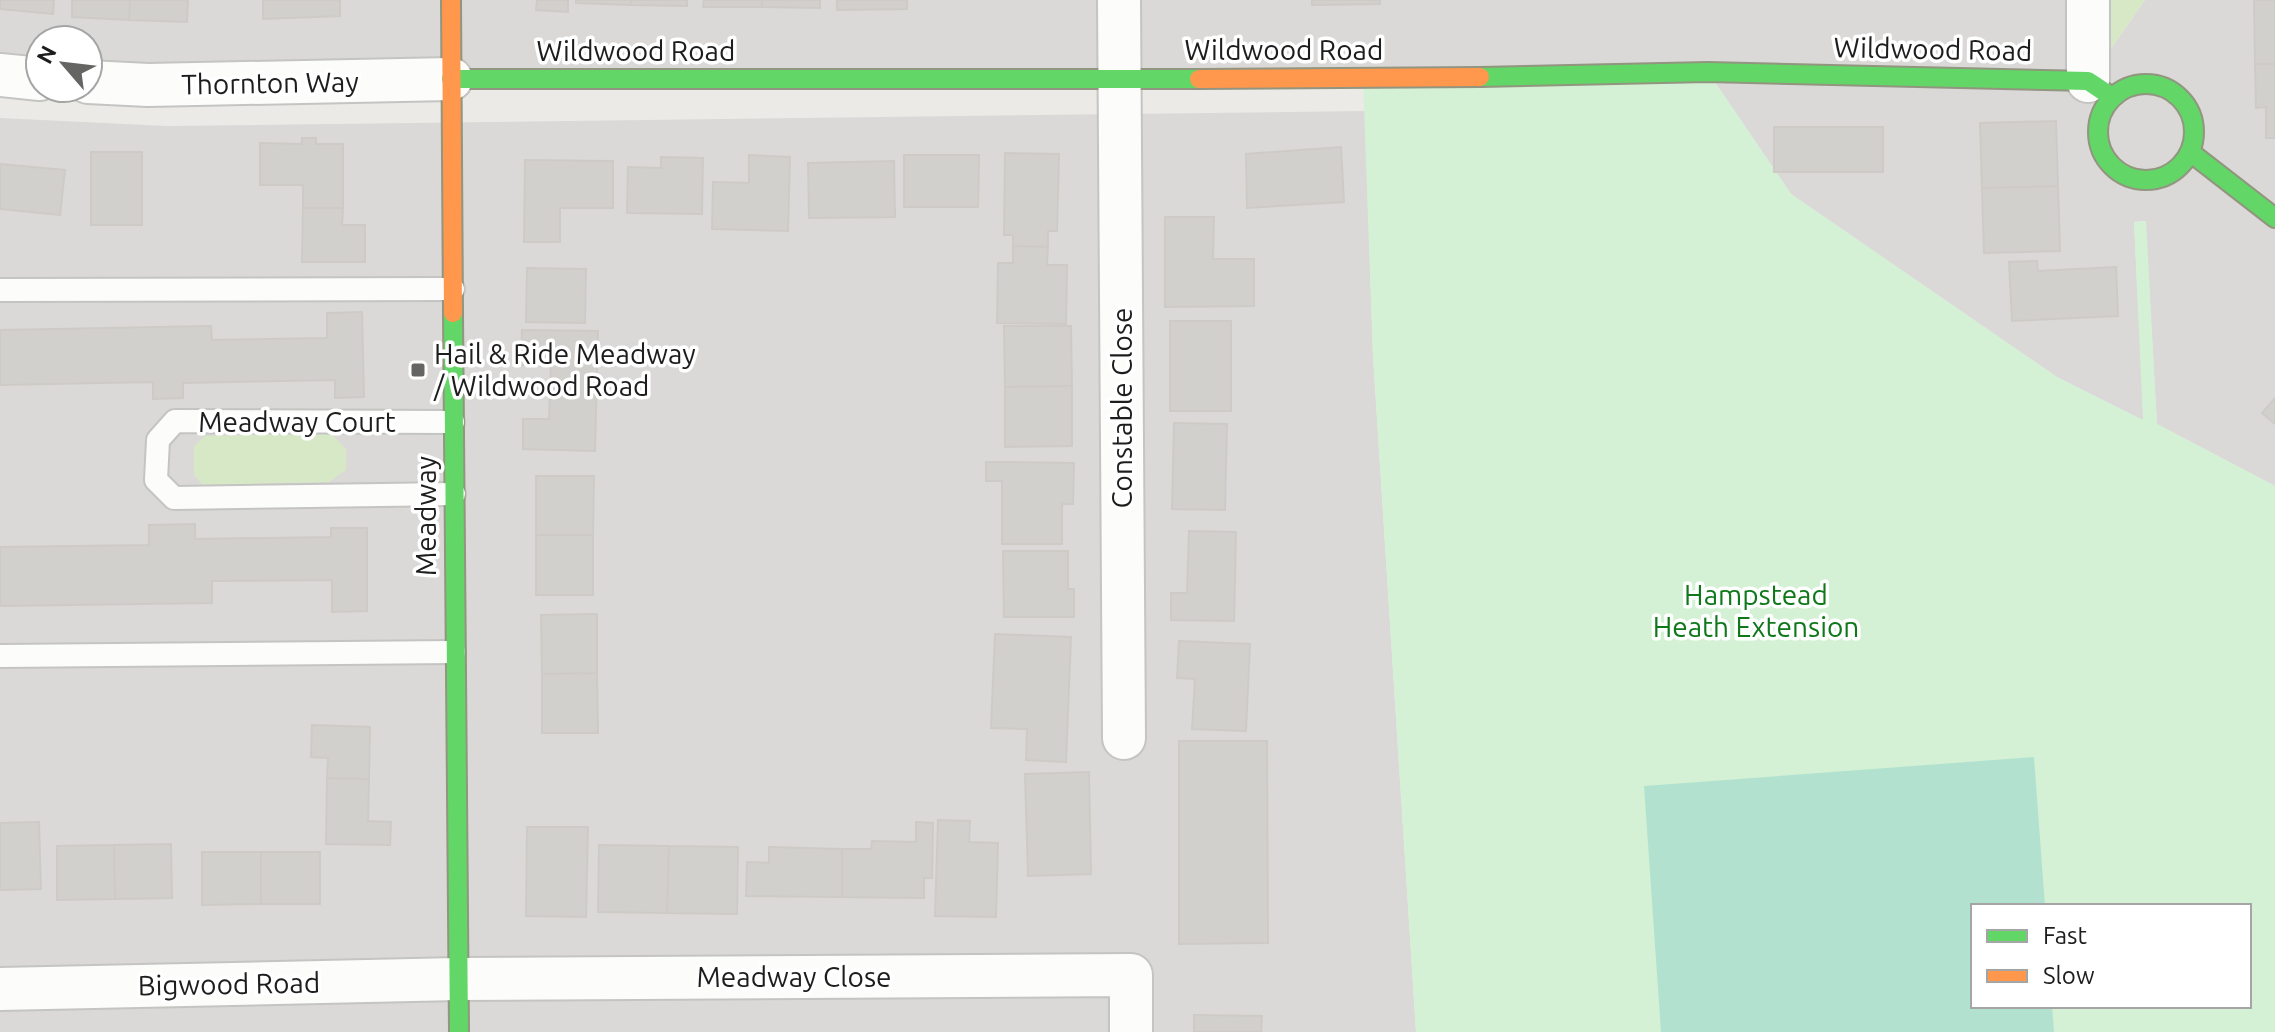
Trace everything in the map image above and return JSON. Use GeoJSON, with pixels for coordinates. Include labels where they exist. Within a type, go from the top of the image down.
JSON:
{"type":"FeatureCollection","features":[{"type":"Feature","properties":{"kind":"street","name":"Meadway"},"geometry":{"type":"LineString","coordinates":[[451,0],[459,1032]]}},
{"type":"Feature","properties":{"kind":"street","name":"Constable Close"},"geometry":{"type":"LineString","coordinates":[[1119,0],[1124,738]]}},
{"type":"Feature","properties":{"kind":"street"},"geometry":{"type":"LineString","coordinates":[[2088,0],[2100,89],[2098,138],[2105,157],[2118,172],[2137,179],[2153,180],[2168,175],[2181,165],[2190,152],[2194,133],[2191,113],[2180,97],[2163,86],[2143,83],[2100,89]]}},
{"type":"Feature","properties":{"kind":"street","name":"Wildwood Road"},"geometry":{"type":"LineString","coordinates":[[451,79],[1363,79],[1708,72],[2100,89]]}},
{"type":"Feature","properties":{"kind":"street"},"geometry":{"type":"LineString","coordinates":[[0,75],[24,77]]}},
{"type":"Feature","properties":{"kind":"street","name":"Thornton Way"},"geometry":{"type":"LineString","coordinates":[[104,83],[148,85],[451,79]]}},
{"type":"Feature","properties":{"kind":"street"},"geometry":{"type":"LineString","coordinates":[[2190,152],[2275,218]]}},
{"type":"Feature","properties":{"kind":"street","name":"Meadway Close"},"geometry":{"type":"LineString","coordinates":[[458,979],[1131,975],[1131,1032]]}},
{"type":"Feature","properties":{"kind":"street","name":"Bigwood Road"},"geometry":{"type":"LineString","coordinates":[[0,989],[458,979]]}},
{"type":"Feature","properties":{"kind":"lane"},"geometry":{"type":"LineString","coordinates":[[0,290],[453,289]]}},
{"type":"Feature","properties":{"kind":"lane","name":"Meadway Court"},"geometry":{"type":"LineString","coordinates":[[453,422],[175,421],[158,440],[156,480],[174,498],[454,494]]}},
{"type":"Feature","properties":{"kind":"lane"},"geometry":{"type":"LineString","coordinates":[[0,656],[454,652]]}},
{"type":"Feature","properties":{"kind":"shaded area"},"geometry":{"type":"Polygon","coordinates":[[[0,0],[2088,0],[2089,80],[2145,0],[2275,0],[2275,486],[2157,424],[2145,221],[2134,222],[2144,421],[2057,377],[1791,194],[1708,72],[104,78],[104,24],[24,24],[24,76],[0,74],[0,0]]]}},
{"type":"Feature","properties":{"kind":"shaded area"},"geometry":{"type":"Polygon","coordinates":[[[1365,111],[1373,356],[1416,1032],[0,1032],[0,118],[167,126],[1365,111]]]}},
{"type":"Feature","properties":{"kind":"green space"},"geometry":{"type":"Polygon","coordinates":[[[2088,0],[2145,0],[2088,81],[2088,0]]]}},
{"type":"Feature","properties":{"kind":"green space","name":"Hampstead Heath Extension"},"geometry":{"type":"Polygon","coordinates":[[[1708,72],[1791,194],[2057,377],[2143,420],[2134,222],[2146,221],[2157,424],[2275,486],[2275,1032],[1416,1032],[1373,356],[1363,79],[1708,72]]]}},
{"type":"Feature","properties":{"kind":"green space"},"geometry":{"type":"Polygon","coordinates":[[[330,433],[346,449],[346,470],[329,482],[203,485],[194,475],[194,446],[205,436],[330,433]]]}},
{"type":"Feature","properties":{"kind":"green space"},"geometry":{"type":"Polygon","coordinates":[[[2034,757],[2045,904],[1971,904],[1971,1008],[2052,1008],[2054,1032],[1661,1032],[1644,786],[2034,757]]]}},
{"type":"Feature","properties":{"kind":"building"},"geometry":{"type":"Polygon","coordinates":[[[0,0],[54,0],[53,14],[0,9],[0,0]]]}},
{"type":"Feature","properties":{"kind":"building"},"geometry":{"type":"Polygon","coordinates":[[[72,0],[130,0],[129,20],[72,17],[72,0]]]}},
{"type":"Feature","properties":{"kind":"building"},"geometry":{"type":"Polygon","coordinates":[[[130,0],[188,0],[187,22],[129,20],[130,0]]]}},
{"type":"Feature","properties":{"kind":"building"},"geometry":{"type":"Polygon","coordinates":[[[263,0],[340,0],[340,16],[263,19],[263,0]]]}},
{"type":"Feature","properties":{"kind":"building"},"geometry":{"type":"Polygon","coordinates":[[[537,0],[568,0],[568,12],[536,10],[537,0]]]}},
{"type":"Feature","properties":{"kind":"building"},"geometry":{"type":"Polygon","coordinates":[[[576,0],[631,0],[631,5],[576,3],[576,0]]]}},
{"type":"Feature","properties":{"kind":"building"},"geometry":{"type":"Polygon","coordinates":[[[631,0],[687,0],[687,6],[631,5],[631,0]]]}},
{"type":"Feature","properties":{"kind":"building"},"geometry":{"type":"Polygon","coordinates":[[[704,0],[762,0],[762,7],[703,7],[704,0]]]}},
{"type":"Feature","properties":{"kind":"building"},"geometry":{"type":"Polygon","coordinates":[[[762,0],[820,0],[820,8],[762,7],[762,0]]]}},
{"type":"Feature","properties":{"kind":"building"},"geometry":{"type":"Polygon","coordinates":[[[837,0],[907,0],[907,9],[837,10],[837,0]]]}},
{"type":"Feature","properties":{"kind":"building"},"geometry":{"type":"Polygon","coordinates":[[[1312,0],[1380,0],[1380,4],[1312,5],[1312,0]]]}},
{"type":"Feature","properties":{"kind":"building"},"geometry":{"type":"Polygon","coordinates":[[[2254,0],[2275,0],[2275,64],[2255,64],[2254,0]]]}},
{"type":"Feature","properties":{"kind":"building"},"geometry":{"type":"Polygon","coordinates":[[[2255,64],[2275,64],[2275,138],[2266,138],[2266,107],[2256,108],[2255,64]]]}},
{"type":"Feature","properties":{"kind":"building"},"geometry":{"type":"Polygon","coordinates":[[[2056,121],[2058,186],[1982,188],[1980,123],[2056,121]]]}},
{"type":"Feature","properties":{"kind":"building"},"geometry":{"type":"Polygon","coordinates":[[[1774,127],[1883,127],[1883,172],[1774,172],[1774,127]]]}},
{"type":"Feature","properties":{"kind":"building"},"geometry":{"type":"Polygon","coordinates":[[[302,138],[316,138],[316,144],[343,144],[343,208],[303,208],[303,185],[260,185],[260,143],[302,144],[302,138]]]}},
{"type":"Feature","properties":{"kind":"building"},"geometry":{"type":"Polygon","coordinates":[[[1341,147],[1344,202],[1247,208],[1246,154],[1341,147]]]}},
{"type":"Feature","properties":{"kind":"building"},"geometry":{"type":"Polygon","coordinates":[[[91,152],[142,152],[142,225],[91,225],[91,152]]]}},
{"type":"Feature","properties":{"kind":"building"},"geometry":{"type":"Polygon","coordinates":[[[1005,153],[1059,154],[1057,231],[1048,231],[1048,247],[1013,246],[1013,235],[1004,235],[1005,153]]]}},
{"type":"Feature","properties":{"kind":"building"},"geometry":{"type":"Polygon","coordinates":[[[749,155],[790,157],[788,231],[712,229],[713,182],[749,183],[749,155]]]}},
{"type":"Feature","properties":{"kind":"building"},"geometry":{"type":"Polygon","coordinates":[[[904,155],[979,155],[978,207],[904,207],[904,155]]]}},
{"type":"Feature","properties":{"kind":"building"},"geometry":{"type":"Polygon","coordinates":[[[661,157],[703,158],[702,214],[627,213],[628,167],[661,168],[661,157]]]}},
{"type":"Feature","properties":{"kind":"building"},"geometry":{"type":"Polygon","coordinates":[[[525,160],[613,161],[613,208],[560,208],[560,242],[524,242],[525,160]]]}},
{"type":"Feature","properties":{"kind":"building"},"geometry":{"type":"Polygon","coordinates":[[[894,161],[895,217],[809,218],[808,163],[894,161]]]}},
{"type":"Feature","properties":{"kind":"building"},"geometry":{"type":"Polygon","coordinates":[[[0,164],[65,170],[60,215],[0,209],[0,164]]]}},
{"type":"Feature","properties":{"kind":"building"},"geometry":{"type":"Polygon","coordinates":[[[2058,186],[2060,251],[1984,253],[1982,188],[2058,186]]]}},
{"type":"Feature","properties":{"kind":"building"},"geometry":{"type":"Polygon","coordinates":[[[303,208],[343,208],[342,225],[365,225],[365,262],[302,262],[303,208]]]}},
{"type":"Feature","properties":{"kind":"building"},"geometry":{"type":"Polygon","coordinates":[[[1165,217],[1214,217],[1213,259],[1254,259],[1254,306],[1165,307],[1165,217]]]}},
{"type":"Feature","properties":{"kind":"building"},"geometry":{"type":"Polygon","coordinates":[[[1013,246],[1048,247],[1047,265],[1067,265],[1066,324],[997,323],[998,263],[1013,263],[1013,246]]]}},
{"type":"Feature","properties":{"kind":"building"},"geometry":{"type":"Polygon","coordinates":[[[2037,261],[2038,271],[2116,267],[2118,316],[2012,321],[2009,262],[2037,261]]]}},
{"type":"Feature","properties":{"kind":"building"},"geometry":{"type":"Polygon","coordinates":[[[527,268],[586,269],[585,323],[526,322],[527,268]]]}},
{"type":"Feature","properties":{"kind":"building"},"geometry":{"type":"Polygon","coordinates":[[[362,312],[364,397],[335,398],[335,380],[183,383],[183,398],[153,399],[153,382],[0,385],[0,330],[211,326],[212,340],[327,338],[327,313],[362,312]]]}},
{"type":"Feature","properties":{"kind":"building"},"geometry":{"type":"Polygon","coordinates":[[[1170,321],[1231,321],[1231,411],[1170,411],[1170,321]]]}},
{"type":"Feature","properties":{"kind":"building"},"geometry":{"type":"Polygon","coordinates":[[[1004,326],[1071,326],[1072,386],[1005,387],[1004,326]]]}},
{"type":"Feature","properties":{"kind":"building"},"geometry":{"type":"Polygon","coordinates":[[[522,330],[598,331],[595,451],[523,449],[523,419],[549,419],[551,366],[521,365],[522,330]]]}},
{"type":"Feature","properties":{"kind":"building"},"geometry":{"type":"Polygon","coordinates":[[[1072,386],[1072,446],[1005,447],[1005,387],[1072,386]]]}},
{"type":"Feature","properties":{"kind":"building"},"geometry":{"type":"Polygon","coordinates":[[[2275,398],[2275,424],[2262,413],[2275,398]]]}},
{"type":"Feature","properties":{"kind":"building"},"geometry":{"type":"Polygon","coordinates":[[[1174,423],[1227,424],[1225,510],[1172,509],[1174,423]]]}},
{"type":"Feature","properties":{"kind":"building"},"geometry":{"type":"Polygon","coordinates":[[[986,462],[1074,463],[1073,504],[1062,504],[1062,544],[1002,544],[1002,481],[986,481],[986,462]]]}},
{"type":"Feature","properties":{"kind":"building"},"geometry":{"type":"Polygon","coordinates":[[[536,476],[594,476],[593,535],[536,535],[536,476]]]}},
{"type":"Feature","properties":{"kind":"building"},"geometry":{"type":"Polygon","coordinates":[[[195,524],[195,539],[331,537],[331,528],[367,528],[367,611],[332,612],[332,580],[212,581],[212,603],[0,606],[0,547],[149,545],[149,525],[195,524]]]}},
{"type":"Feature","properties":{"kind":"building"},"geometry":{"type":"Polygon","coordinates":[[[1189,531],[1236,532],[1234,621],[1171,620],[1171,593],[1187,593],[1189,531]]]}},
{"type":"Feature","properties":{"kind":"building"},"geometry":{"type":"Polygon","coordinates":[[[536,535],[593,535],[593,595],[536,595],[536,535]]]}},
{"type":"Feature","properties":{"kind":"building"},"geometry":{"type":"Polygon","coordinates":[[[1003,551],[1068,551],[1068,589],[1074,589],[1074,617],[1004,617],[1003,551]]]}},
{"type":"Feature","properties":{"kind":"building"},"geometry":{"type":"Polygon","coordinates":[[[597,614],[597,673],[542,674],[541,615],[597,614]]]}},
{"type":"Feature","properties":{"kind":"building"},"geometry":{"type":"Polygon","coordinates":[[[995,634],[1071,637],[1066,762],[1026,760],[1027,729],[991,728],[995,634]]]}},
{"type":"Feature","properties":{"kind":"building"},"geometry":{"type":"Polygon","coordinates":[[[1179,641],[1250,644],[1246,731],[1192,729],[1195,679],[1177,678],[1179,641]]]}},
{"type":"Feature","properties":{"kind":"building"},"geometry":{"type":"Polygon","coordinates":[[[597,673],[598,733],[542,733],[542,674],[597,673]]]}},
{"type":"Feature","properties":{"kind":"building"},"geometry":{"type":"Polygon","coordinates":[[[312,725],[370,727],[369,779],[327,778],[328,758],[311,757],[312,725]]]}},
{"type":"Feature","properties":{"kind":"building"},"geometry":{"type":"Polygon","coordinates":[[[1179,741],[1267,741],[1268,943],[1179,944],[1179,741]]]}},
{"type":"Feature","properties":{"kind":"building"},"geometry":{"type":"Polygon","coordinates":[[[1089,772],[1091,874],[1028,876],[1025,774],[1089,772]]]}},
{"type":"Feature","properties":{"kind":"building"},"geometry":{"type":"Polygon","coordinates":[[[327,778],[369,779],[368,821],[391,822],[390,845],[326,844],[327,778]]]}},
{"type":"Feature","properties":{"kind":"building"},"geometry":{"type":"Polygon","coordinates":[[[938,820],[970,821],[969,842],[998,843],[996,917],[935,916],[938,820]]]}},
{"type":"Feature","properties":{"kind":"building"},"geometry":{"type":"Polygon","coordinates":[[[39,822],[41,889],[0,890],[0,823],[39,822]]]}},
{"type":"Feature","properties":{"kind":"building"},"geometry":{"type":"Polygon","coordinates":[[[916,822],[933,823],[932,878],[924,878],[924,898],[842,897],[842,849],[871,849],[872,841],[916,842],[916,822]]]}},
{"type":"Feature","properties":{"kind":"building"},"geometry":{"type":"Polygon","coordinates":[[[527,827],[588,827],[586,917],[526,916],[527,827]]]}},
{"type":"Feature","properties":{"kind":"building"},"geometry":{"type":"Polygon","coordinates":[[[171,844],[172,898],[115,899],[114,845],[171,844]]]}},
{"type":"Feature","properties":{"kind":"building"},"geometry":{"type":"Polygon","coordinates":[[[114,845],[115,899],[57,900],[57,846],[114,845]]]}},
{"type":"Feature","properties":{"kind":"building"},"geometry":{"type":"Polygon","coordinates":[[[599,845],[669,846],[667,913],[598,912],[599,845]]]}},
{"type":"Feature","properties":{"kind":"building"},"geometry":{"type":"Polygon","coordinates":[[[669,846],[738,847],[737,914],[667,913],[669,846]]]}},
{"type":"Feature","properties":{"kind":"building"},"geometry":{"type":"Polygon","coordinates":[[[769,847],[842,849],[842,897],[746,896],[747,862],[769,863],[769,847]]]}},
{"type":"Feature","properties":{"kind":"building"},"geometry":{"type":"Polygon","coordinates":[[[202,852],[261,852],[261,904],[202,905],[202,852]]]}},
{"type":"Feature","properties":{"kind":"building"},"geometry":{"type":"Polygon","coordinates":[[[261,852],[320,852],[320,904],[261,904],[261,852]]]}},
{"type":"Feature","properties":{"kind":"building"},"geometry":{"type":"Polygon","coordinates":[[[1194,1015],[1262,1016],[1261,1032],[1194,1032],[1194,1015]]]}},
{"type":"Feature","properties":{"kind":"traffic: fast"},"geometry":{"type":"LineString","coordinates":[[1480,77],[1708,72],[2088,81],[2112,97]]}},
{"type":"Feature","properties":{"kind":"traffic: fast"},"geometry":{"type":"LineString","coordinates":[[451,79],[1199,79]]}},
{"type":"Feature","properties":{"kind":"traffic: fast"},"geometry":{"type":"LineString","coordinates":[[2146,84],[2164,88],[2180,98],[2190,114],[2194,132],[2190,150],[2180,166],[2164,176],[2146,180],[2128,176],[2112,166],[2102,150],[2098,132],[2102,114],[2112,98],[2128,88],[2146,84]]}},
{"type":"Feature","properties":{"kind":"traffic: fast"},"geometry":{"type":"LineString","coordinates":[[2190,152],[2275,218]]}},
{"type":"Feature","properties":{"kind":"traffic: fast"},"geometry":{"type":"LineString","coordinates":[[453,313],[459,1032]]}},
{"type":"Feature","properties":{"kind":"traffic: slow"},"geometry":{"type":"LineString","coordinates":[[451,0],[453,313]]}},
{"type":"Feature","properties":{"kind":"traffic: slow"},"geometry":{"type":"LineString","coordinates":[[1199,79],[1480,77]]}},
{"type":"Feature","properties":{"kind":"place","name":"Hail & Ride Meadway / Wildwood Road"},"geometry":{"type":"Point","coordinates":[418,370]}}]}
